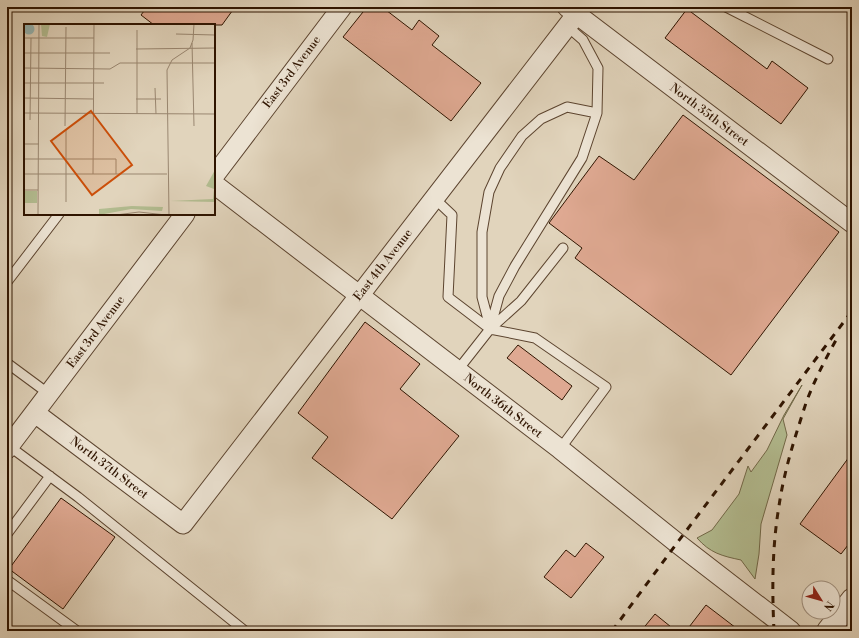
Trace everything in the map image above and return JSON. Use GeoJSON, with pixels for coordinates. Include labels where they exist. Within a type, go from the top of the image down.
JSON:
{"type":"FeatureCollection","features":[{"type":"Feature","properties":{"kind":"street","name":"East 3rd Avenue"},"geometry":{"type":"LineString","coordinates":[[215,175],[342,7]]}},
{"type":"Feature","properties":{"kind":"street","name":"East 4th Avenue"},"geometry":{"type":"LineString","coordinates":[[184,524],[360,296],[573,14]]}},
{"type":"Feature","properties":{"kind":"street","name":"North 35th Street"},"geometry":{"type":"LineString","coordinates":[[573,14],[852,223]]}},
{"type":"Feature","properties":{"kind":"street","name":"North 36th Street"},"geometry":{"type":"LineString","coordinates":[[215,185],[560,450],[791,631]]}},
{"type":"Feature","properties":{"kind":"street","name":"East 3rd Avenue"},"geometry":{"type":"LineString","coordinates":[[8,448],[184,215]]}},
{"type":"Feature","properties":{"kind":"street","name":"North 37th Street"},"geometry":{"type":"LineString","coordinates":[[35,413],[184,524]]}},
{"type":"Feature","properties":{"kind":"street"},"geometry":{"type":"LineString","coordinates":[[828,631],[852,600]]}},
{"type":"Feature","properties":{"kind":"lane"},"geometry":{"type":"LineString","coordinates":[[726,7],[828,59]]}},
{"type":"Feature","properties":{"kind":"lane"},"geometry":{"type":"LineString","coordinates":[[490,329],[499,296],[515,266],[582,158],[597,113],[598,68],[583,40],[573,14]]}},
{"type":"Feature","properties":{"kind":"lane"},"geometry":{"type":"LineString","coordinates":[[490,329],[482,297],[482,232],[489,192],[500,168],[522,136],[541,119],[567,107],[597,113]]}},
{"type":"Feature","properties":{"kind":"lane"},"geometry":{"type":"LineString","coordinates":[[434,198],[452,215],[448,297],[490,329],[535,338],[606,387],[560,450]]}},
{"type":"Feature","properties":{"kind":"lane"},"geometry":{"type":"LineString","coordinates":[[7,282],[58,215]]}},
{"type":"Feature","properties":{"kind":"lane"},"geometry":{"type":"LineString","coordinates":[[457,371],[490,329],[521,301],[563,248]]}},
{"type":"Feature","properties":{"kind":"lane"},"geometry":{"type":"LineString","coordinates":[[7,362],[49,394]]}},
{"type":"Feature","properties":{"kind":"lane"},"geometry":{"type":"LineString","coordinates":[[8,448],[78,497],[245,631]]}},
{"type":"Feature","properties":{"kind":"lane"},"geometry":{"type":"LineString","coordinates":[[7,534],[50,476]]}},
{"type":"Feature","properties":{"kind":"lane"},"geometry":{"type":"LineString","coordinates":[[7,580],[77,631]]}},
{"type":"Feature","properties":{"kind":"green space"},"geometry":{"type":"Polygon","coordinates":[[[802,385],[783,419],[787,435],[761,524],[759,554],[755,579],[741,560],[717,553],[697,538],[712,530],[739,494],[748,466],[751,472],[767,450],[784,415],[802,385]]]}},
{"type":"Feature","properties":{"kind":"building"},"geometry":{"type":"Polygon","coordinates":[[[147,7],[235,7],[222,25],[153,24],[141,15],[147,7]]]}},
{"type":"Feature","properties":{"kind":"building"},"geometry":{"type":"Polygon","coordinates":[[[367,7],[382,7],[412,30],[419,20],[439,36],[432,45],[481,83],[451,121],[343,37],[367,7]]]}},
{"type":"Feature","properties":{"kind":"building"},"geometry":{"type":"Polygon","coordinates":[[[687,9],[767,69],[772,61],[808,88],[781,124],[665,38],[687,9]]]}},
{"type":"Feature","properties":{"kind":"building"},"geometry":{"type":"Polygon","coordinates":[[[683,115],[839,232],[731,375],[575,258],[582,248],[549,223],[599,156],[634,180],[683,115]]]}},
{"type":"Feature","properties":{"kind":"building"},"geometry":{"type":"Polygon","coordinates":[[[365,322],[420,364],[400,389],[459,436],[392,519],[312,458],[328,437],[298,413],[365,322]]]}},
{"type":"Feature","properties":{"kind":"building"},"geometry":{"type":"Polygon","coordinates":[[[518,345],[572,386],[562,400],[507,358],[518,345]]]}},
{"type":"Feature","properties":{"kind":"building"},"geometry":{"type":"Polygon","coordinates":[[[852,453],[852,540],[841,554],[800,524],[852,453]]]}},
{"type":"Feature","properties":{"kind":"building"},"geometry":{"type":"Polygon","coordinates":[[[61,498],[115,537],[63,609],[9,569],[61,498]]]}},
{"type":"Feature","properties":{"kind":"building"},"geometry":{"type":"Polygon","coordinates":[[[586,543],[604,557],[571,598],[544,577],[566,550],[575,557],[586,543]]]}},
{"type":"Feature","properties":{"kind":"building"},"geometry":{"type":"Polygon","coordinates":[[[706,605],[740,631],[686,631],[706,605]]]}},
{"type":"Feature","properties":{"kind":"building"},"geometry":{"type":"Polygon","coordinates":[[[655,614],[676,631],[641,631],[655,614]]]}},
{"type":"Feature","properties":{"kind":"railway"},"geometry":{"type":"LineString","coordinates":[[612,631],[852,311]]}},
{"type":"Feature","properties":{"kind":"railway"},"geometry":{"type":"LineString","coordinates":[[774,631],[774,553],[781,493],[794,441],[806,403],[836,340]]}}]}
